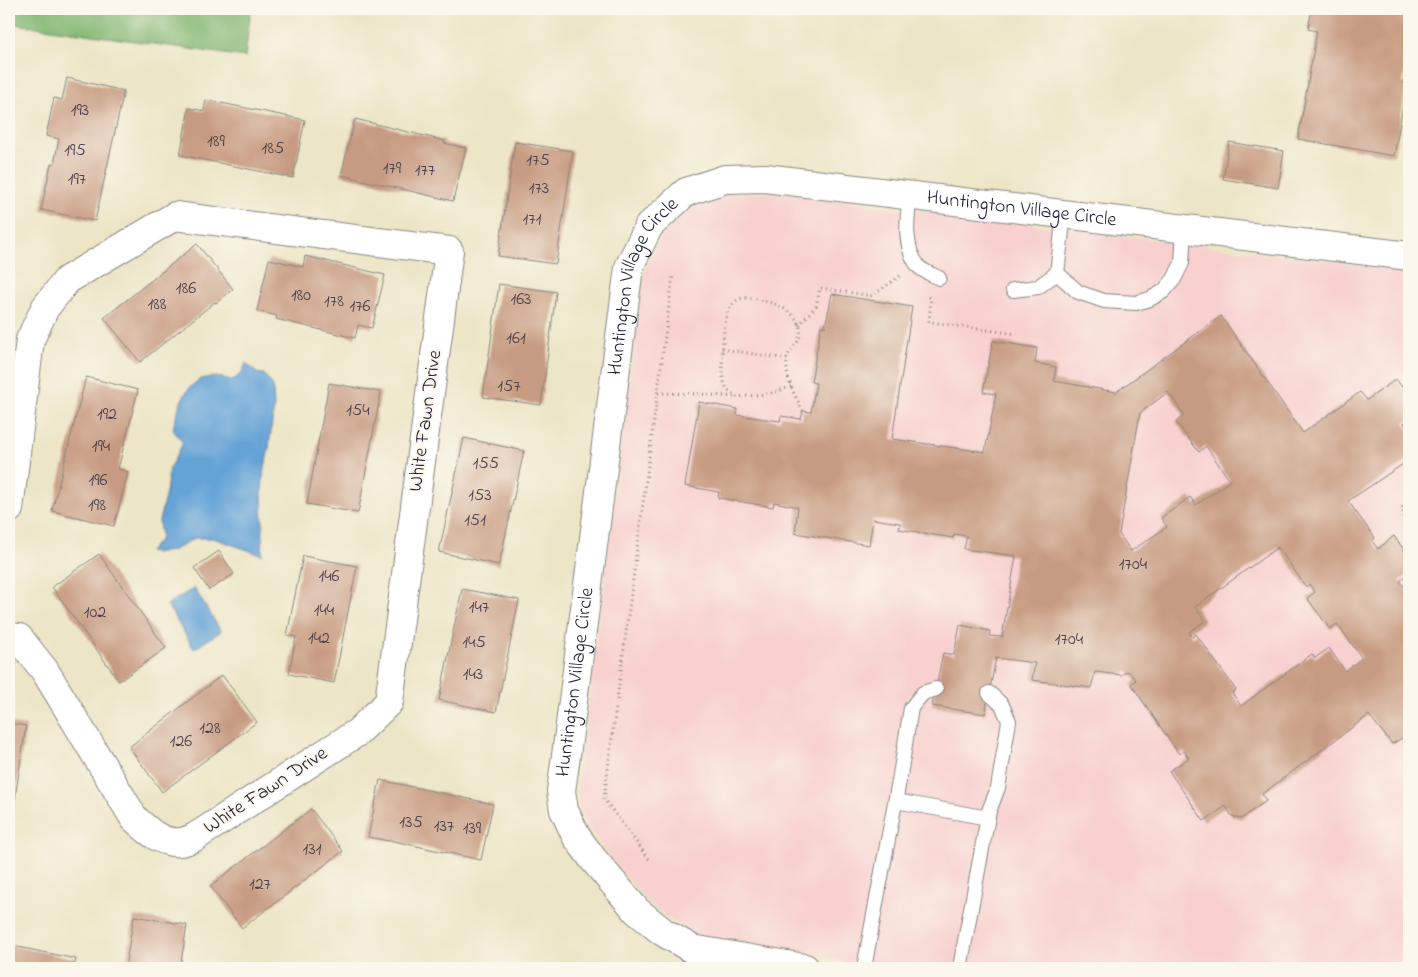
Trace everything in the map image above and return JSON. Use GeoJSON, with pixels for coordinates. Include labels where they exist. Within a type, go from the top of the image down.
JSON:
{"type":"FeatureCollection","features":[{"type":"Feature","properties":{"kind":"street","name":"Huntington Village Circle"},"geometry":{"type":"LineString","coordinates":[[805,968],[692,948],[663,932],[636,911],[593,859],[576,836],[564,810],[562,791],[565,763],[629,267],[649,226],[686,192],[725,179],[766,178],[1409,256]]}},
{"type":"Feature","properties":{"kind":"street","name":"White Fawn Drive"},"geometry":{"type":"LineString","coordinates":[[9,509],[30,340],[45,308],[67,280],[175,216],[449,251],[389,702],[358,732],[195,837],[181,842],[165,841],[150,833],[134,818],[45,671],[19,638],[9,636]]}},
{"type":"Feature","properties":{"kind":"lane"},"geometry":{"type":"LineString","coordinates":[[910,195],[906,228],[910,248],[919,267],[939,278]]}},
{"type":"Feature","properties":{"kind":"lane"},"geometry":{"type":"LineString","coordinates":[[1013,290],[1038,287],[1057,273],[1064,215]]}},
{"type":"Feature","properties":{"kind":"lane"},"geometry":{"type":"LineString","coordinates":[[1057,273],[1078,292],[1104,301],[1136,302],[1150,299],[1164,291],[1182,263],[1184,229]]}},
{"type":"Feature","properties":{"kind":"lane"},"geometry":{"type":"LineString","coordinates":[[864,968],[896,801],[911,708],[923,694],[936,689]]}},
{"type":"Feature","properties":{"kind":"lane"},"geometry":{"type":"LineString","coordinates":[[960,968],[989,811],[998,788],[1009,721],[1002,705],[989,693]]}},
{"type":"Feature","properties":{"kind":"lane"},"geometry":{"type":"LineString","coordinates":[[896,801],[988,818]]}},
{"type":"Feature","properties":{"kind":"path"},"geometry":{"type":"LineString","coordinates":[[649,859],[604,799],[673,276]]}},
{"type":"Feature","properties":{"kind":"path"},"geometry":{"type":"LineString","coordinates":[[799,325],[816,306],[820,288],[872,296],[900,276]]}},
{"type":"Feature","properties":{"kind":"path"},"geometry":{"type":"LineString","coordinates":[[737,397],[725,386],[723,372],[722,349],[727,313],[738,300],[745,298],[772,302],[789,311],[796,317],[799,325],[801,333],[786,359],[791,387],[803,411]]}},
{"type":"Feature","properties":{"kind":"path"},"geometry":{"type":"LineString","coordinates":[[1409,312],[1405,356],[1409,362]]}},
{"type":"Feature","properties":{"kind":"path"},"geometry":{"type":"LineString","coordinates":[[722,349],[786,359]]}},
{"type":"Feature","properties":{"kind":"path"},"geometry":{"type":"LineString","coordinates":[[657,393],[737,397],[767,394],[791,387]]}},
{"type":"Feature","properties":{"kind":"path"},"geometry":{"type":"LineString","coordinates":[[1409,506],[1402,504],[1407,548],[1409,551]]}},
{"type":"Feature","properties":{"kind":"shaded area"},"geometry":{"type":"Polygon","coordinates":[[[767,192],[1409,271],[1409,968],[868,968],[821,956],[696,934],[671,920],[647,901],[605,851],[579,808],[577,792],[644,272],[662,236],[695,205],[729,194],[767,192]]]}},
{"type":"Feature","properties":{"kind":"green space"},"geometry":{"type":"Polygon","coordinates":[[[9,9],[251,9],[245,57],[9,23],[9,9]]]}},
{"type":"Feature","properties":{"kind":"water"},"geometry":{"type":"Polygon","coordinates":[[[246,363],[257,373],[264,374],[273,386],[274,406],[263,477],[262,555],[213,538],[195,538],[172,551],[149,552],[161,538],[159,521],[166,493],[169,469],[183,443],[173,430],[177,412],[184,395],[196,382],[204,378],[215,377],[233,380],[242,373],[246,363]]]}},
{"type":"Feature","properties":{"kind":"water"},"geometry":{"type":"Polygon","coordinates":[[[194,588],[221,631],[194,649],[167,605],[194,588]]]}},
{"type":"Feature","properties":{"kind":"building"},"geometry":{"type":"Polygon","coordinates":[[[1312,9],[1409,9],[1405,45],[1409,46],[1409,48],[1403,83],[1407,84],[1394,156],[1298,139],[1317,31],[1308,29],[1312,9]]]}},
{"type":"Feature","properties":{"kind":"building"},"geometry":{"type":"Polygon","coordinates":[[[67,78],[124,91],[95,221],[41,210],[51,164],[54,164],[59,139],[46,136],[54,98],[62,100],[67,78]]]}},
{"type":"Feature","properties":{"kind":"building"},"geometry":{"type":"Polygon","coordinates":[[[206,100],[305,120],[293,178],[180,155],[189,108],[204,111],[206,100]]]}},
{"type":"Feature","properties":{"kind":"building"},"geometry":{"type":"Polygon","coordinates":[[[355,119],[466,148],[453,201],[341,175],[355,119]]]}},
{"type":"Feature","properties":{"kind":"building"},"geometry":{"type":"Polygon","coordinates":[[[515,142],[573,151],[556,264],[498,256],[515,142]]]}},
{"type":"Feature","properties":{"kind":"building"},"geometry":{"type":"Polygon","coordinates":[[[1229,142],[1284,151],[1278,188],[1223,179],[1229,142]]]}},
{"type":"Feature","properties":{"kind":"building"},"geometry":{"type":"Polygon","coordinates":[[[197,244],[233,289],[140,362],[104,318],[197,244]]]}},
{"type":"Feature","properties":{"kind":"building"},"geometry":{"type":"Polygon","coordinates":[[[305,256],[385,275],[372,328],[358,325],[355,338],[276,319],[277,316],[257,311],[269,259],[303,267],[305,256]]]}},
{"type":"Feature","properties":{"kind":"building"},"geometry":{"type":"Polygon","coordinates":[[[499,284],[556,292],[541,405],[483,397],[499,284]]]}},
{"type":"Feature","properties":{"kind":"building"},"geometry":{"type":"Polygon","coordinates":[[[832,294],[912,307],[892,439],[985,452],[996,394],[983,392],[993,341],[1037,348],[1035,363],[1056,367],[1054,381],[1116,392],[1221,316],[1303,433],[1360,392],[1367,400],[1396,379],[1407,394],[1409,392],[1409,420],[1404,423],[1409,431],[1409,460],[1348,501],[1375,538],[1372,541],[1378,549],[1394,536],[1409,557],[1409,574],[1400,581],[1409,593],[1409,734],[1392,744],[1369,715],[1262,794],[1266,801],[1241,819],[1232,816],[1226,806],[1204,821],[1169,771],[1189,758],[1184,751],[1179,754],[1131,684],[1136,680],[1128,671],[1121,675],[1095,672],[1091,688],[1032,680],[1035,663],[996,658],[985,714],[932,706],[943,653],[954,655],[960,625],[990,631],[989,636],[1002,637],[1016,556],[964,549],[967,536],[954,534],[953,538],[899,529],[900,523],[873,519],[869,545],[795,533],[798,507],[774,502],[773,507],[718,498],[719,492],[685,486],[699,402],[737,409],[737,415],[780,421],[781,416],[801,419],[803,411],[811,412],[816,383],[811,382],[821,326],[825,327],[832,294]],[[1168,392],[1140,413],[1119,534],[1131,551],[1167,527],[1161,518],[1190,497],[1196,505],[1230,481],[1206,446],[1199,452],[1176,422],[1184,415],[1168,392]],[[1278,547],[1195,607],[1205,621],[1189,632],[1192,637],[1196,634],[1236,690],[1232,693],[1241,706],[1312,654],[1315,658],[1329,648],[1345,671],[1362,658],[1337,624],[1330,629],[1307,598],[1315,592],[1309,584],[1306,587],[1278,547]]]}},
{"type":"Feature","properties":{"kind":"building"},"geometry":{"type":"Polygon","coordinates":[[[86,377],[138,390],[118,469],[128,472],[114,526],[52,511],[86,377]]]}},
{"type":"Feature","properties":{"kind":"building"},"geometry":{"type":"Polygon","coordinates":[[[329,383],[381,392],[358,513],[307,504],[329,383]]]}},
{"type":"Feature","properties":{"kind":"building"},"geometry":{"type":"Polygon","coordinates":[[[464,438],[524,451],[499,565],[439,552],[464,438]]]}},
{"type":"Feature","properties":{"kind":"building"},"geometry":{"type":"Polygon","coordinates":[[[219,551],[234,574],[209,590],[194,568],[219,551]]]}},
{"type":"Feature","properties":{"kind":"building"},"geometry":{"type":"Polygon","coordinates":[[[99,554],[166,648],[119,681],[52,587],[99,554]]]}},
{"type":"Feature","properties":{"kind":"building"},"geometry":{"type":"Polygon","coordinates":[[[303,556],[357,566],[334,683],[289,674],[296,637],[287,635],[303,556]]]}},
{"type":"Feature","properties":{"kind":"building"},"geometry":{"type":"Polygon","coordinates":[[[462,589],[519,600],[496,712],[439,700],[462,589]]]}},
{"type":"Feature","properties":{"kind":"building"},"geometry":{"type":"Polygon","coordinates":[[[222,675],[257,722],[162,792],[129,747],[222,675]]]}},
{"type":"Feature","properties":{"kind":"building"},"geometry":{"type":"Polygon","coordinates":[[[9,723],[26,726],[10,831],[9,830],[9,723]]]}},
{"type":"Feature","properties":{"kind":"building"},"geometry":{"type":"Polygon","coordinates":[[[380,780],[493,804],[481,860],[368,837],[380,780]]]}},
{"type":"Feature","properties":{"kind":"building"},"geometry":{"type":"Polygon","coordinates":[[[311,809],[343,851],[242,928],[210,886],[311,809]]]}},
{"type":"Feature","properties":{"kind":"building"},"geometry":{"type":"Polygon","coordinates":[[[134,916],[187,925],[180,968],[125,968],[134,916]]]}},
{"type":"Feature","properties":{"kind":"building"},"geometry":{"type":"Polygon","coordinates":[[[9,945],[76,959],[74,968],[9,968],[9,945]]]}}]}
